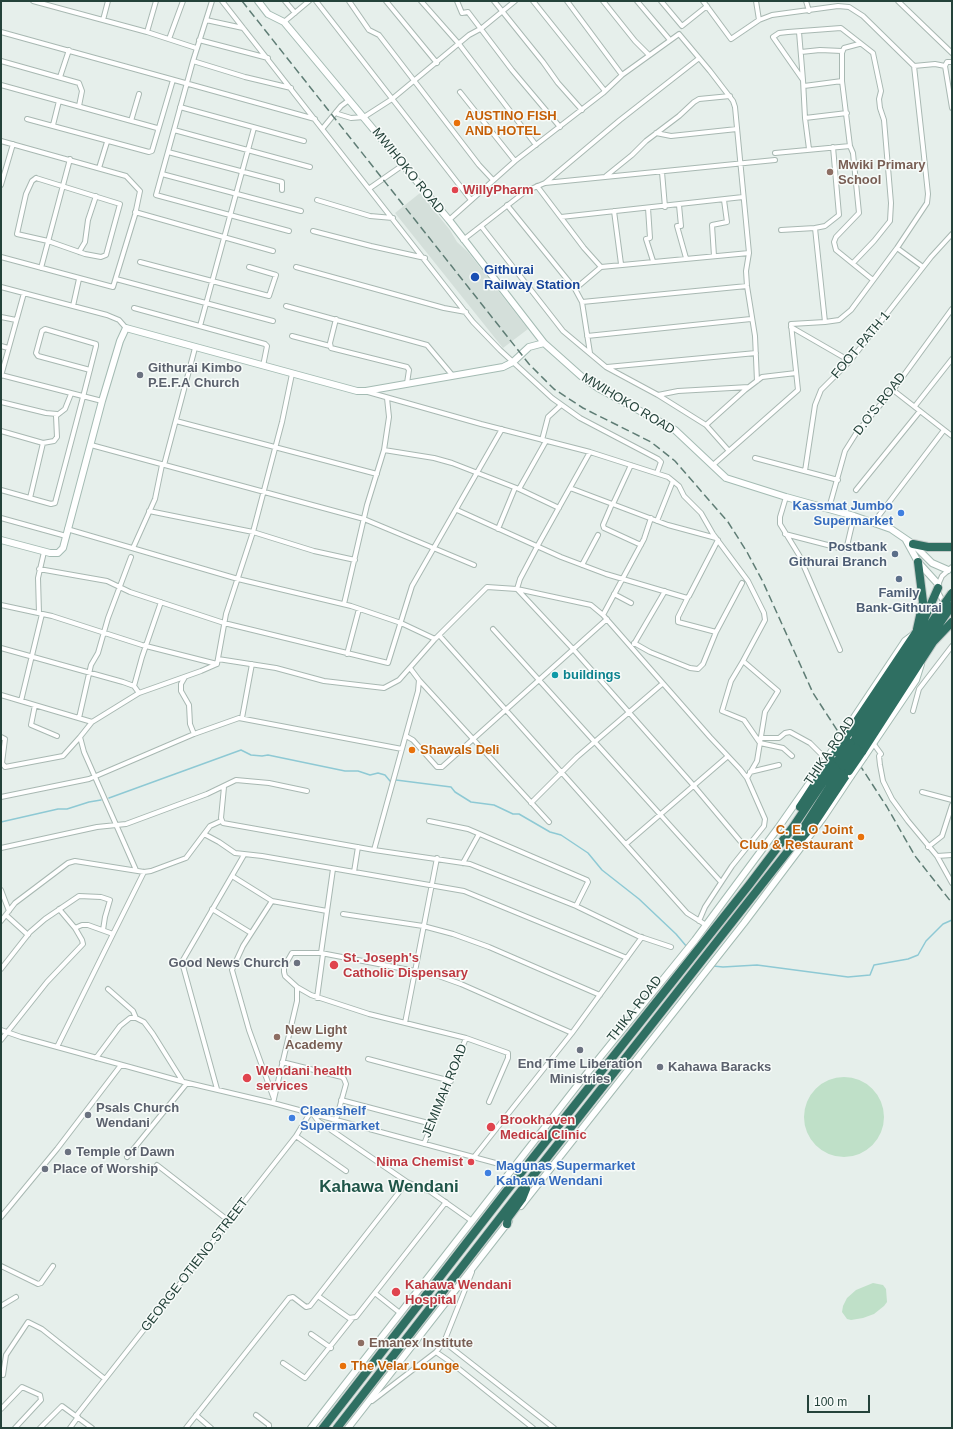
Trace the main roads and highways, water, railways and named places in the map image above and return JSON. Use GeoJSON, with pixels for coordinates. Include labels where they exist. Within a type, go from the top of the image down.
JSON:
{"type":"FeatureCollection","features":[{"type":"Feature","properties":{"kind":"highway"},"geometry":{"type":"LineString","coordinates":[[913,544],[928,547],[952,546]]}},
{"type":"Feature","properties":{"kind":"highway"},"geometry":{"type":"LineString","coordinates":[[916,632],[923,602],[918,562]]}},
{"type":"Feature","properties":{"kind":"highway"},"geometry":{"type":"LineString","coordinates":[[842,762],[854,744],[925,618],[938,586]]}},
{"type":"Feature","properties":{"kind":"highway","name":"THIKA ROAD"},"geometry":{"type":"LineString","coordinates":[[946,611],[952,593]]}},
{"type":"Feature","properties":{"kind":"highway","name":"THIKA ROAD"},"geometry":{"type":"LineString","coordinates":[[337,1428],[530,1179],[792,846],[854,744],[946,611],[952,606]]}},
{"type":"Feature","properties":{"kind":"highway"},"geometry":{"type":"LineString","coordinates":[[854,744],[922,660],[933,642],[952,622]]}},
{"type":"Feature","properties":{"kind":"highway","name":"THIKA ROAD"},"geometry":{"type":"LineString","coordinates":[[323,1428],[505,1193],[693,956],[698,942],[788,833],[842,762]]}},
{"type":"Feature","properties":{"kind":"highway"},"geometry":{"type":"LineString","coordinates":[[507,1224],[508,1218],[522,1199],[530,1179]]}},
{"type":"Feature","properties":{"kind":"main road","name":"MWIHOKO ROAD"},"geometry":{"type":"LineString","coordinates":[[258,1],[268,14],[284,22],[364,117],[449,220],[544,343],[589,382],[675,430],[722,474],[731,480],[874,522],[891,529],[904,537],[932,563],[950,568]]}},
{"type":"Feature","properties":{"kind":"main road"},"geometry":{"type":"LineString","coordinates":[[1,540],[44,552],[58,553],[62,548],[102,402],[120,341],[126,328],[349,389],[366,391],[495,369],[513,362],[529,347],[544,343]]}},
{"type":"Feature","properties":{"kind":"main road"},"geometry":{"type":"LineString","coordinates":[[904,537],[918,562],[938,586]]}},
{"type":"Feature","properties":{"kind":"main road","name":"THIKA ROAD"},"geometry":{"type":"LineString","coordinates":[[348,1428],[711,966],[817,826],[842,762],[854,744],[873,742],[916,680],[922,660]]}},
{"type":"Feature","properties":{"kind":"main road","name":"THIKA ROAD"},"geometry":{"type":"LineString","coordinates":[[311,1428],[472,1221],[686,951],[698,942],[706,925],[778,828],[826,759],[842,762]]}},
{"type":"Feature","properties":{"kind":"waterway"},"geometry":{"type":"LineString","coordinates":[[109,798],[241,750],[251,755],[268,755],[345,771],[358,771],[370,775],[378,773],[385,775],[390,781]]}},
{"type":"Feature","properties":{"kind":"waterway"},"geometry":{"type":"LineString","coordinates":[[396,780],[451,787],[455,792],[471,802],[494,805],[513,814],[519,814],[550,832],[561,835],[588,853],[602,870],[639,899],[676,934],[687,947]]}},
{"type":"Feature","properties":{"kind":"waterway"},"geometry":{"type":"LineString","coordinates":[[1,822],[58,809],[67,809],[101,800]]}},
{"type":"Feature","properties":{"kind":"waterway"},"geometry":{"type":"LineString","coordinates":[[713,966],[723,967],[757,965],[848,977],[870,975],[874,965],[908,959],[918,955],[926,941],[943,924],[952,920]]}},
{"type":"Feature","properties":{"kind":"railway"},"geometry":{"type":"LineString","coordinates":[[242,1],[529,364],[554,389],[583,408],[651,442],[675,461],[728,522],[747,552],[763,582],[813,693],[887,807],[915,856],[952,903]]}},
{"type":"Feature","properties":{"kind":"place","name":"AUSTINO FISH AND HOTEL"},"geometry":{"type":"Point","coordinates":[457,123]}},
{"type":"Feature","properties":{"kind":"place","name":"Mwiki Primary School"},"geometry":{"type":"Point","coordinates":[830,172]}},
{"type":"Feature","properties":{"kind":"place","name":"WillyPharm"},"geometry":{"type":"Point","coordinates":[455,190]}},
{"type":"Feature","properties":{"kind":"place","name":"Githurai Railway Station"},"geometry":{"type":"Point","coordinates":[475,277]}},
{"type":"Feature","properties":{"kind":"place","name":"Githurai Kimbo P.E.F.A Church"},"geometry":{"type":"Point","coordinates":[140,375]}},
{"type":"Feature","properties":{"kind":"place","name":"Kassmat Jumbo Supermarket"},"geometry":{"type":"Point","coordinates":[901,513]}},
{"type":"Feature","properties":{"kind":"place","name":"Postbank Githurai Branch"},"geometry":{"type":"Point","coordinates":[895,554]}},
{"type":"Feature","properties":{"kind":"place","name":"Family Bank-Githurai"},"geometry":{"type":"Point","coordinates":[899,579]}},
{"type":"Feature","properties":{"kind":"place","name":"buildings"},"geometry":{"type":"Point","coordinates":[555,675]}},
{"type":"Feature","properties":{"kind":"place","name":"Shawals Deli"},"geometry":{"type":"Point","coordinates":[412,750]}},
{"type":"Feature","properties":{"kind":"place","name":"C. E. O Joint Club & Restaurant"},"geometry":{"type":"Point","coordinates":[861,837]}},
{"type":"Feature","properties":{"kind":"place","name":"Good News Church"},"geometry":{"type":"Point","coordinates":[297,963]}},
{"type":"Feature","properties":{"kind":"place","name":"St. Joseph's Catholic Dispensary"},"geometry":{"type":"Point","coordinates":[334,965]}},
{"type":"Feature","properties":{"kind":"place","name":"New Light Academy"},"geometry":{"type":"Point","coordinates":[277,1037]}},
{"type":"Feature","properties":{"kind":"place","name":"End Time Liberation Ministries"},"geometry":{"type":"Point","coordinates":[580,1050]}},
{"type":"Feature","properties":{"kind":"place","name":"Kahawa Baracks"},"geometry":{"type":"Point","coordinates":[660,1067]}},
{"type":"Feature","properties":{"kind":"place","name":"Wendani health services"},"geometry":{"type":"Point","coordinates":[247,1078]}},
{"type":"Feature","properties":{"kind":"place","name":"Psals Church Wendani"},"geometry":{"type":"Point","coordinates":[88,1115]}},
{"type":"Feature","properties":{"kind":"place","name":"Cleanshelf Supermarket"},"geometry":{"type":"Point","coordinates":[292,1118]}},
{"type":"Feature","properties":{"kind":"place","name":"Brookhaven Medical Clinic"},"geometry":{"type":"Point","coordinates":[491,1127]}},
{"type":"Feature","properties":{"kind":"place","name":"Temple of Dawn"},"geometry":{"type":"Point","coordinates":[68,1152]}},
{"type":"Feature","properties":{"kind":"place","name":"Nima Chemist"},"geometry":{"type":"Point","coordinates":[471,1162]}},
{"type":"Feature","properties":{"kind":"place","name":"Place of Worship"},"geometry":{"type":"Point","coordinates":[45,1169]}},
{"type":"Feature","properties":{"kind":"place","name":"Magunas Supermarket Kahawa Wendani"},"geometry":{"type":"Point","coordinates":[488,1173]}},
{"type":"Feature","properties":{"kind":"place","name":"Kahawa Wendani Hospital"},"geometry":{"type":"Point","coordinates":[396,1292]}},
{"type":"Feature","properties":{"kind":"place","name":"Emanex Institute"},"geometry":{"type":"Point","coordinates":[361,1343]}},
{"type":"Feature","properties":{"kind":"place","name":"The Velar Lounge"},"geometry":{"type":"Point","coordinates":[343,1366]}},
{"type":"Feature","properties":{"kind":"district","name":"Kahawa Wendani"},"geometry":{"type":"Point","coordinates":[389,1187]}}]}
